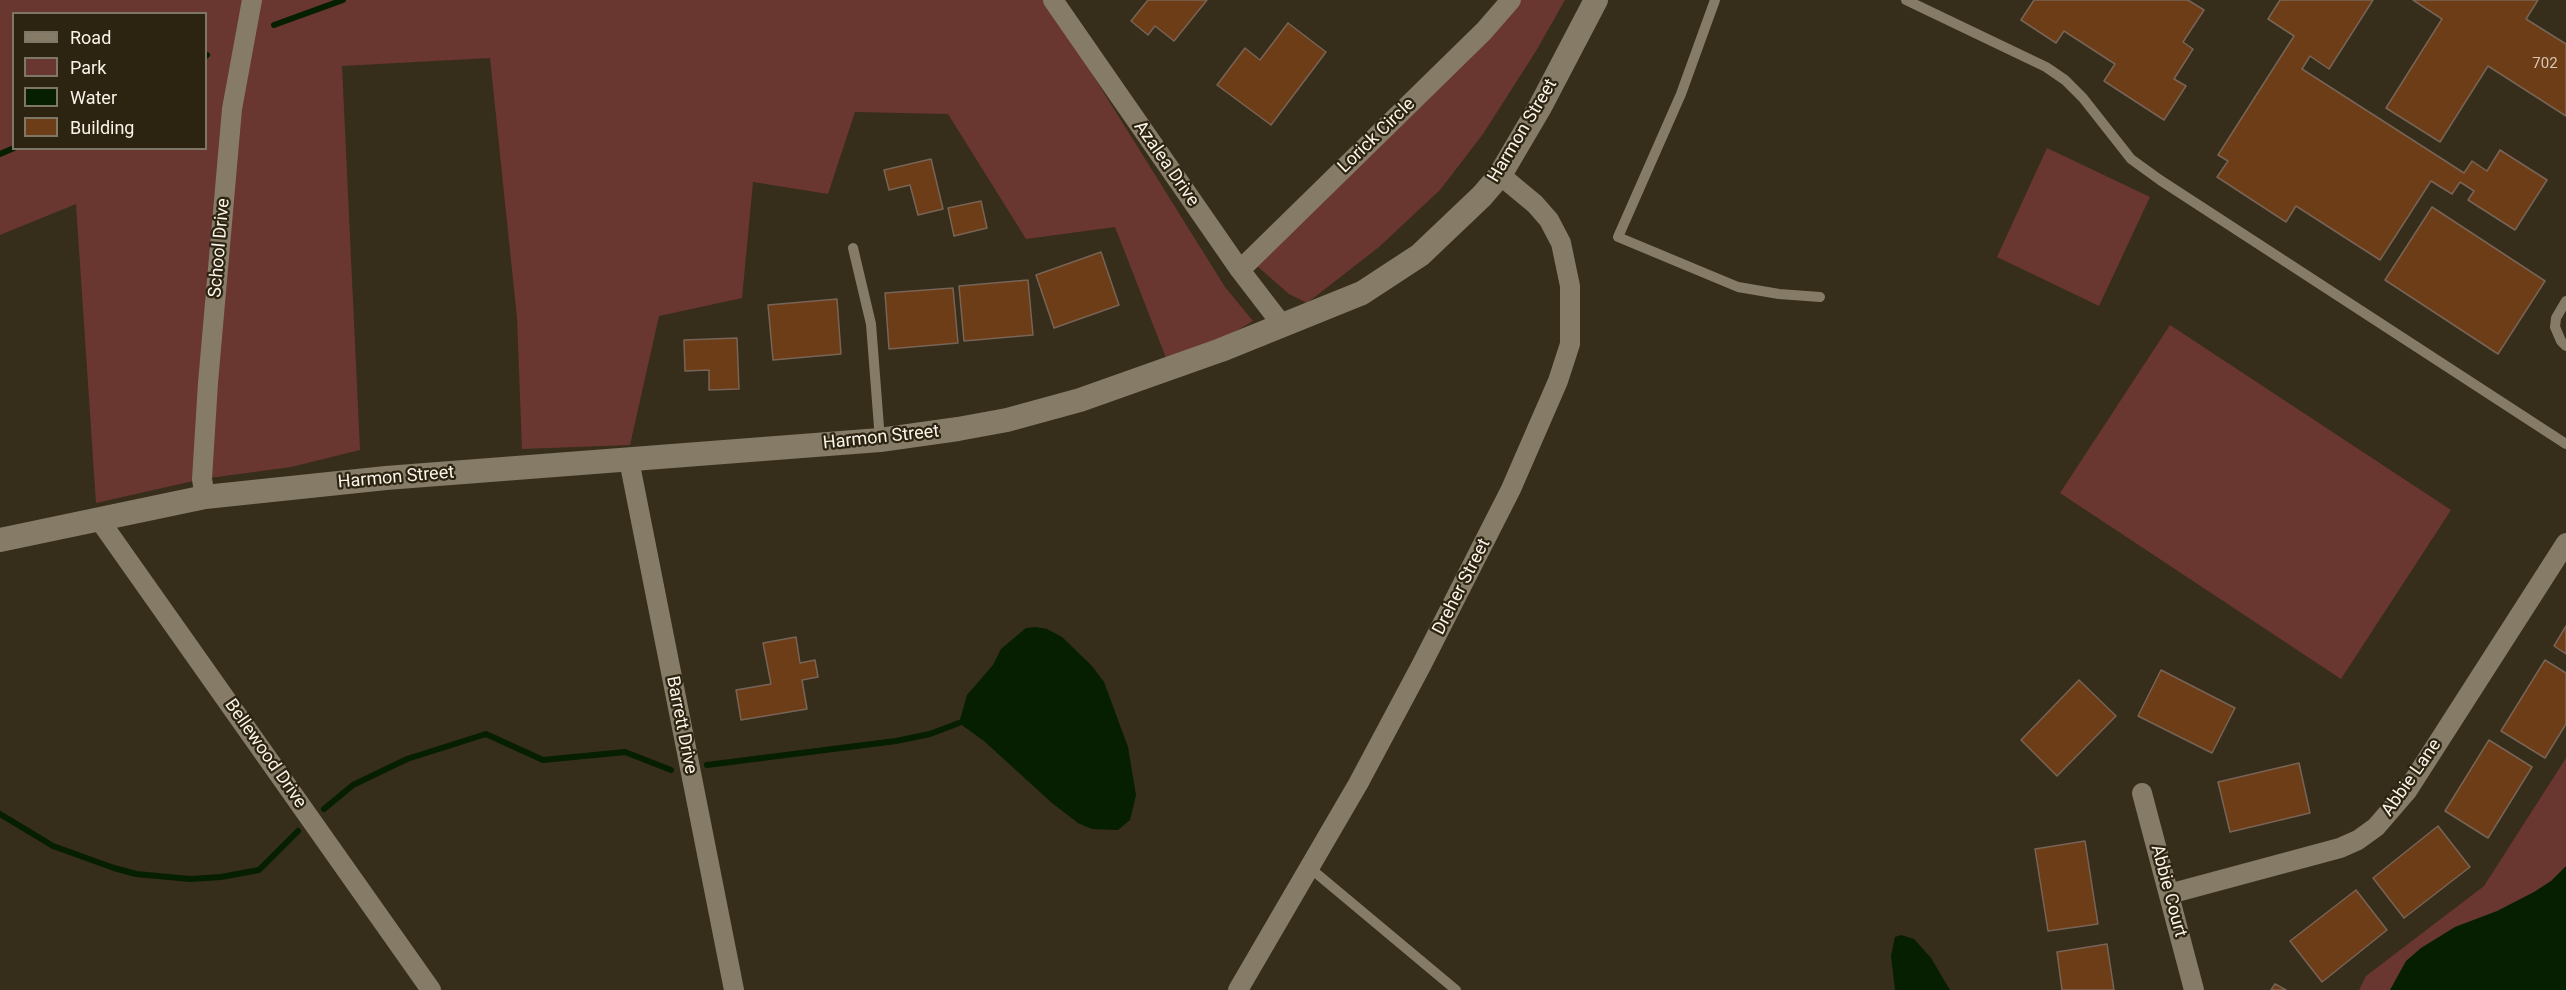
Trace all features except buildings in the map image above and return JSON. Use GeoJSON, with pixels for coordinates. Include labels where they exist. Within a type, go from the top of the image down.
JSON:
{"type":"FeatureCollection","features":[{"type":"Feature","properties":{"kind":"street","name":"School Drive"},"geometry":{"type":"LineString","coordinates":[[205,496],[202,478],[208,383],[232,109],[252,0]]}},
{"type":"Feature","properties":{"kind":"street","name":"Azalea Drive"},"geometry":{"type":"LineString","coordinates":[[1053,0],[1240,270],[1283,326]]}},
{"type":"Feature","properties":{"kind":"street","name":"Lorick Circle"},"geometry":{"type":"LineString","coordinates":[[1240,270],[1484,31],[1511,0]]}},
{"type":"Feature","properties":{"kind":"street","name":"Harmon Street"},"geometry":{"type":"LineString","coordinates":[[0,540],[205,496],[386,478],[880,440],[997,422],[1080,400],[1283,326],[1362,294],[1420,255],[1482,196],[1500,175],[1540,107],[1596,0]]}},
{"type":"Feature","properties":{"kind":"street","name":"Dreher Street"},"geometry":{"type":"LineString","coordinates":[[1238,990],[1363,774],[1468,577],[1511,489],[1558,381],[1570,344],[1570,286],[1561,243],[1550,220],[1535,204],[1500,175]]}},
{"type":"Feature","properties":{"kind":"street","name":"Barrett Drive"},"geometry":{"type":"LineString","coordinates":[[629,460],[734,990]]}},
{"type":"Feature","properties":{"kind":"street","name":"Bellewood Drive"},"geometry":{"type":"LineString","coordinates":[[98,518],[431,990]]}},
{"type":"Feature","properties":{"kind":"street","name":"Abbie Lane"},"geometry":{"type":"LineString","coordinates":[[2169,894],[2340,848],[2358,840],[2376,827],[2407,791],[2566,543]]}},
{"type":"Feature","properties":{"kind":"street","name":"Abbie Court"},"geometry":{"type":"LineString","coordinates":[[2142,793],[2194,990]]}},
{"type":"Feature","properties":{"kind":"lane"},"geometry":{"type":"LineString","coordinates":[[1715,0],[1681,94],[1618,237],[1738,287],[1779,294],[1820,297]]}},
{"type":"Feature","properties":{"kind":"lane"},"geometry":{"type":"LineString","coordinates":[[1906,0],[2046,67],[2065,80],[2083,98],[2131,159],[2566,444]]}},
{"type":"Feature","properties":{"kind":"lane"},"geometry":{"type":"LineString","coordinates":[[853,248],[871,324],[880,440]]}},
{"type":"Feature","properties":{"kind":"lane"},"geometry":{"type":"LineString","coordinates":[[2566,301],[2556,318],[2555,327],[2561,341],[2566,346]]}},
{"type":"Feature","properties":{"kind":"lane"},"geometry":{"type":"LineString","coordinates":[[1310,868],[1456,990]]}},
{"type":"Feature","properties":{"kind":"green space"},"geometry":{"type":"Polygon","coordinates":[[[0,0],[1046,0],[1225,287],[1253,321],[1218,342],[1166,358],[1115,227],[1026,239],[948,114],[855,112],[828,194],[753,182],[742,298],[659,316],[630,445],[522,449],[517,318],[490,58],[342,66],[360,450],[291,467],[202,479],[96,503],[76,204],[0,235],[0,0]]]}},
{"type":"Feature","properties":{"kind":"green space"},"geometry":{"type":"Polygon","coordinates":[[[1519,0],[1565,0],[1536,51],[1483,134],[1440,190],[1379,247],[1307,303],[1289,294],[1256,265],[1519,0]]]}},
{"type":"Feature","properties":{"kind":"green space"},"geometry":{"type":"Polygon","coordinates":[[[2047,148],[2150,197],[2099,306],[1997,257],[2047,148]]]}},
{"type":"Feature","properties":{"kind":"green space"},"geometry":{"type":"Polygon","coordinates":[[[2170,325],[2451,510],[2341,679],[2060,493],[2170,325]]]}},
{"type":"Feature","properties":{"kind":"green space"},"geometry":{"type":"Polygon","coordinates":[[[2566,758],[2566,990],[2359,990],[2366,976],[2484,886],[2566,758]]]}},
{"type":"Feature","properties":{"kind":"water"},"geometry":{"type":"Polygon","coordinates":[[[1026,628],[1047,629],[1062,637],[1092,666],[1104,682],[1128,747],[1136,795],[1130,820],[1118,830],[1092,829],[1078,823],[1052,803],[984,741],[959,723],[967,695],[993,665],[1001,649],[1026,628]]]}},
{"type":"Feature","properties":{"kind":"water"},"geometry":{"type":"Polygon","coordinates":[[[2566,866],[2566,990],[2390,990],[2406,961],[2421,948],[2455,927],[2497,911],[2534,892],[2551,881],[2566,866]]]}},
{"type":"Feature","properties":{"kind":"water"},"geometry":{"type":"Polygon","coordinates":[[[1901,935],[1914,939],[1931,958],[1950,990],[1895,990],[1891,956],[1895,937],[1901,935]]]}},
{"type":"Feature","properties":{"kind":"waterway"},"geometry":{"type":"LineString","coordinates":[[274,25],[343,0]]}},
{"type":"Feature","properties":{"kind":"waterway"},"geometry":{"type":"LineString","coordinates":[[0,154],[12,149]]}},
{"type":"Feature","properties":{"kind":"waterway"},"geometry":{"type":"LineString","coordinates":[[707,765],[896,741],[930,734],[959,723]]}},
{"type":"Feature","properties":{"kind":"waterway"},"geometry":{"type":"LineString","coordinates":[[324,809],[353,785],[407,759],[486,734],[543,760],[625,752],[671,770]]}},
{"type":"Feature","properties":{"kind":"waterway"},"geometry":{"type":"LineString","coordinates":[[0,814],[53,846],[114,868],[136,874],[190,879],[221,877],[259,870],[298,831]]}}]}
